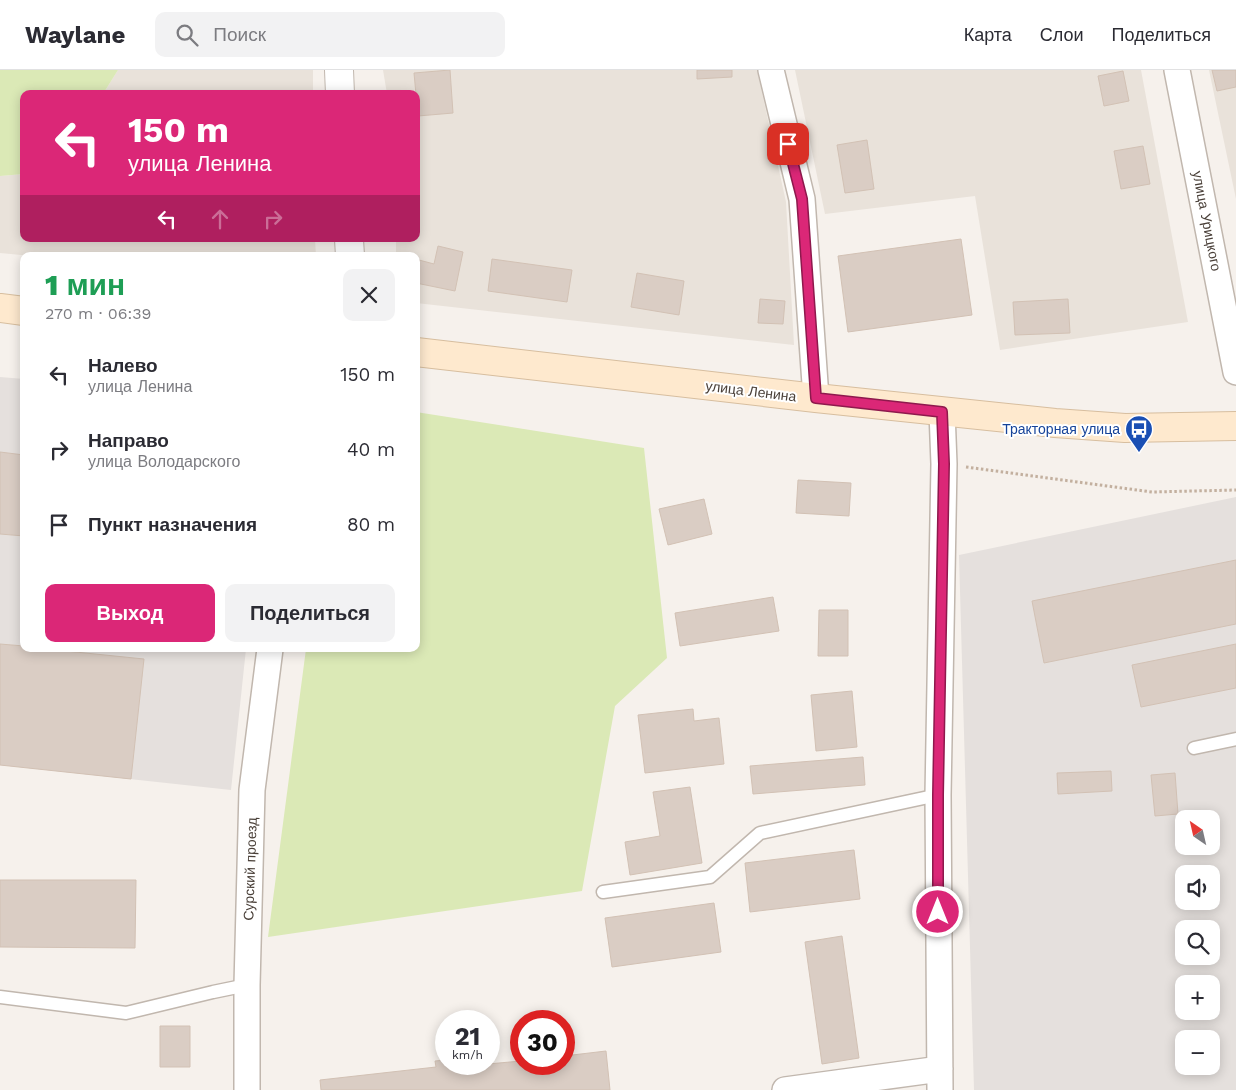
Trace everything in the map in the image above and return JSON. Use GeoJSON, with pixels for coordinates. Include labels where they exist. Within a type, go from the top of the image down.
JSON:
{"type":"FeatureCollection","features":[{"type":"Feature","properties":{"kind":"main road"},"geometry":{"type":"LineString","coordinates":[[0,308],[20,310]]}},
{"type":"Feature","properties":{"kind":"main road","name":"улица Ленина"},"geometry":{"type":"LineString","coordinates":[[420,352],[942,412],[1125,428],[1236,426]]}},
{"type":"Feature","properties":{"kind":"street"},"geometry":{"type":"LineString","coordinates":[[338,70],[340,90]]}},
{"type":"Feature","properties":{"kind":"street"},"geometry":{"type":"LineString","coordinates":[[770,70],[802,199],[816,398]]}},
{"type":"Feature","properties":{"kind":"street","name":"улица Урицкого"},"geometry":{"type":"LineString","coordinates":[[1177,70],[1236,372]]}},
{"type":"Feature","properties":{"kind":"street"},"geometry":{"type":"LineString","coordinates":[[785,1090],[940,1079],[938,795],[944,464],[942,412]]}},
{"type":"Feature","properties":{"kind":"street","name":"Сурский проезд"},"geometry":{"type":"LineString","coordinates":[[247,1090],[247,985],[252,790],[270,652]]}},
{"type":"Feature","properties":{"kind":"lane"},"geometry":{"type":"LineString","coordinates":[[1194,748],[1236,739]]}},
{"type":"Feature","properties":{"kind":"lane"},"geometry":{"type":"LineString","coordinates":[[604,892],[710,877],[760,833],[938,795]]}},
{"type":"Feature","properties":{"kind":"lane"},"geometry":{"type":"LineString","coordinates":[[0,997],[126,1013],[247,985]]}},
{"type":"Feature","properties":{"kind":"path"},"geometry":{"type":"LineString","coordinates":[[944,464],[1152,492],[1236,490]]}},
{"type":"Feature","properties":{"kind":"shaded area"},"geometry":{"type":"Polygon","coordinates":[[[118,70],[313,70],[313,90],[106,90],[118,70]]]}},
{"type":"Feature","properties":{"kind":"shaded area"},"geometry":{"type":"Polygon","coordinates":[[[383,70],[757,70],[786,202],[794,345],[420,303],[420,252],[396,252],[396,242],[420,242],[420,90],[386,90],[383,70]]]}},
{"type":"Feature","properties":{"kind":"shaded area"},"geometry":{"type":"Polygon","coordinates":[[[795,70],[1141,70],[1188,322],[1000,350],[975,196],[825,214],[795,70]]]}},
{"type":"Feature","properties":{"kind":"shaded area"},"geometry":{"type":"Polygon","coordinates":[[[1209,70],[1236,70],[1236,199],[1209,70]]]}},
{"type":"Feature","properties":{"kind":"shaded area"},"geometry":{"type":"Polygon","coordinates":[[[20,174],[20,242],[315,242],[316,252],[20,252],[20,255],[0,253],[0,176],[20,174]]]}},
{"type":"Feature","properties":{"kind":"shaded area"},"geometry":{"type":"Polygon","coordinates":[[[0,377],[20,379],[20,652],[246,652],[231,790],[0,765],[0,377]]]}},
{"type":"Feature","properties":{"kind":"shaded area"},"geometry":{"type":"Polygon","coordinates":[[[1236,497],[1236,1090],[974,1090],[959,555],[1236,497]]]}},
{"type":"Feature","properties":{"kind":"green space"},"geometry":{"type":"Polygon","coordinates":[[[0,70],[118,70],[106,90],[20,90],[20,174],[0,176],[0,70]]]}},
{"type":"Feature","properties":{"kind":"green space"},"geometry":{"type":"Polygon","coordinates":[[[420,413],[644,448],[667,658],[615,706],[582,891],[268,937],[306,652],[420,652],[420,413]]]}},
{"type":"Feature","properties":{"kind":"building"},"geometry":{"type":"Polygon","coordinates":[[[450,70],[453,113],[420,116],[420,90],[416,90],[414,73],[450,70]]]}},
{"type":"Feature","properties":{"kind":"building"},"geometry":{"type":"Polygon","coordinates":[[[697,70],[732,70],[732,77],[697,79],[697,70]]]}},
{"type":"Feature","properties":{"kind":"building"},"geometry":{"type":"Polygon","coordinates":[[[1212,70],[1236,70],[1236,87],[1217,91],[1212,70]]]}},
{"type":"Feature","properties":{"kind":"building"},"geometry":{"type":"Polygon","coordinates":[[[1123,71],[1129,101],[1104,106],[1098,76],[1123,71]]]}},
{"type":"Feature","properties":{"kind":"building"},"geometry":{"type":"Polygon","coordinates":[[[867,140],[874,189],[845,193],[837,145],[867,140]]]}},
{"type":"Feature","properties":{"kind":"building"},"geometry":{"type":"Polygon","coordinates":[[[1143,146],[1150,184],[1121,189],[1114,151],[1143,146]]]}},
{"type":"Feature","properties":{"kind":"building"},"geometry":{"type":"Polygon","coordinates":[[[961,239],[972,315],[848,332],[838,256],[961,239]]]}},
{"type":"Feature","properties":{"kind":"building"},"geometry":{"type":"Polygon","coordinates":[[[438,246],[463,252],[455,291],[420,284],[420,260],[434,264],[438,246]]]}},
{"type":"Feature","properties":{"kind":"building"},"geometry":{"type":"Polygon","coordinates":[[[492,259],[572,270],[567,302],[488,291],[492,259]]]}},
{"type":"Feature","properties":{"kind":"building"},"geometry":{"type":"Polygon","coordinates":[[[637,273],[684,281],[679,315],[631,307],[637,273]]]}},
{"type":"Feature","properties":{"kind":"building"},"geometry":{"type":"Polygon","coordinates":[[[760,299],[785,301],[783,324],[758,323],[760,299]]]}},
{"type":"Feature","properties":{"kind":"building"},"geometry":{"type":"Polygon","coordinates":[[[1068,299],[1070,333],[1015,335],[1013,302],[1068,299]]]}},
{"type":"Feature","properties":{"kind":"building"},"geometry":{"type":"Polygon","coordinates":[[[0,452],[20,454],[20,536],[0,534],[0,452]]]}},
{"type":"Feature","properties":{"kind":"building"},"geometry":{"type":"Polygon","coordinates":[[[798,480],[851,483],[849,516],[796,513],[798,480]]]}},
{"type":"Feature","properties":{"kind":"building"},"geometry":{"type":"Polygon","coordinates":[[[704,499],[712,534],[668,545],[659,509],[704,499]]]}},
{"type":"Feature","properties":{"kind":"building"},"geometry":{"type":"Polygon","coordinates":[[[1236,560],[1236,624],[1044,663],[1032,601],[1236,560]]]}},
{"type":"Feature","properties":{"kind":"building"},"geometry":{"type":"Polygon","coordinates":[[[773,597],[779,631],[680,646],[675,613],[773,597]]]}},
{"type":"Feature","properties":{"kind":"building"},"geometry":{"type":"Polygon","coordinates":[[[819,610],[848,610],[848,656],[818,656],[819,610]]]}},
{"type":"Feature","properties":{"kind":"building"},"geometry":{"type":"Polygon","coordinates":[[[0,644],[20,646],[20,652],[75,652],[144,659],[131,779],[0,765],[0,644]]]}},
{"type":"Feature","properties":{"kind":"building"},"geometry":{"type":"Polygon","coordinates":[[[1236,644],[1236,688],[1141,707],[1132,665],[1236,644]]]}},
{"type":"Feature","properties":{"kind":"building"},"geometry":{"type":"Polygon","coordinates":[[[852,691],[857,747],[816,751],[811,695],[852,691]]]}},
{"type":"Feature","properties":{"kind":"building"},"geometry":{"type":"Polygon","coordinates":[[[693,709],[694,721],[719,718],[724,764],[645,773],[638,715],[693,709]]]}},
{"type":"Feature","properties":{"kind":"building"},"geometry":{"type":"Polygon","coordinates":[[[863,757],[865,785],[753,794],[750,766],[863,757]]]}},
{"type":"Feature","properties":{"kind":"building"},"geometry":{"type":"Polygon","coordinates":[[[1111,771],[1112,791],[1058,794],[1057,773],[1111,771]]]}},
{"type":"Feature","properties":{"kind":"building"},"geometry":{"type":"Polygon","coordinates":[[[1175,773],[1178,810],[1175,810],[1175,814],[1155,816],[1151,775],[1175,773]]]}},
{"type":"Feature","properties":{"kind":"building"},"geometry":{"type":"Polygon","coordinates":[[[690,787],[702,863],[630,875],[625,842],[660,836],[653,792],[690,787]]]}},
{"type":"Feature","properties":{"kind":"building"},"geometry":{"type":"Polygon","coordinates":[[[854,850],[860,899],[750,912],[745,863],[854,850]]]}},
{"type":"Feature","properties":{"kind":"building"},"geometry":{"type":"Polygon","coordinates":[[[0,880],[136,880],[135,948],[0,947],[0,880]]]}},
{"type":"Feature","properties":{"kind":"building"},"geometry":{"type":"Polygon","coordinates":[[[714,903],[721,952],[612,967],[605,918],[714,903]]]}},
{"type":"Feature","properties":{"kind":"building"},"geometry":{"type":"Polygon","coordinates":[[[842,936],[859,1058],[822,1064],[805,942],[842,936]]]}},
{"type":"Feature","properties":{"kind":"building"},"geometry":{"type":"Polygon","coordinates":[[[160,1026],[190,1026],[190,1067],[160,1067],[160,1026]]]}},
{"type":"Feature","properties":{"kind":"building"},"geometry":{"type":"Polygon","coordinates":[[[606,1051],[610,1090],[321,1090],[320,1080],[435,1067],[435,1075],[500,1075],[500,1063],[510,1062],[510,1075],[575,1075],[575,1055],[606,1051]]]}},
{"type":"Feature","properties":{"kind":"place","name":"Тракторная улица"},"geometry":{"type":"Point","coordinates":[1139,453]}},
{"type":"Feature","properties":{"kind":"route"},"geometry":{"type":"LineString","coordinates":[[788,144],[802,199],[816,398],[942,412],[944,464],[938,795],[938,912]]}}]}
